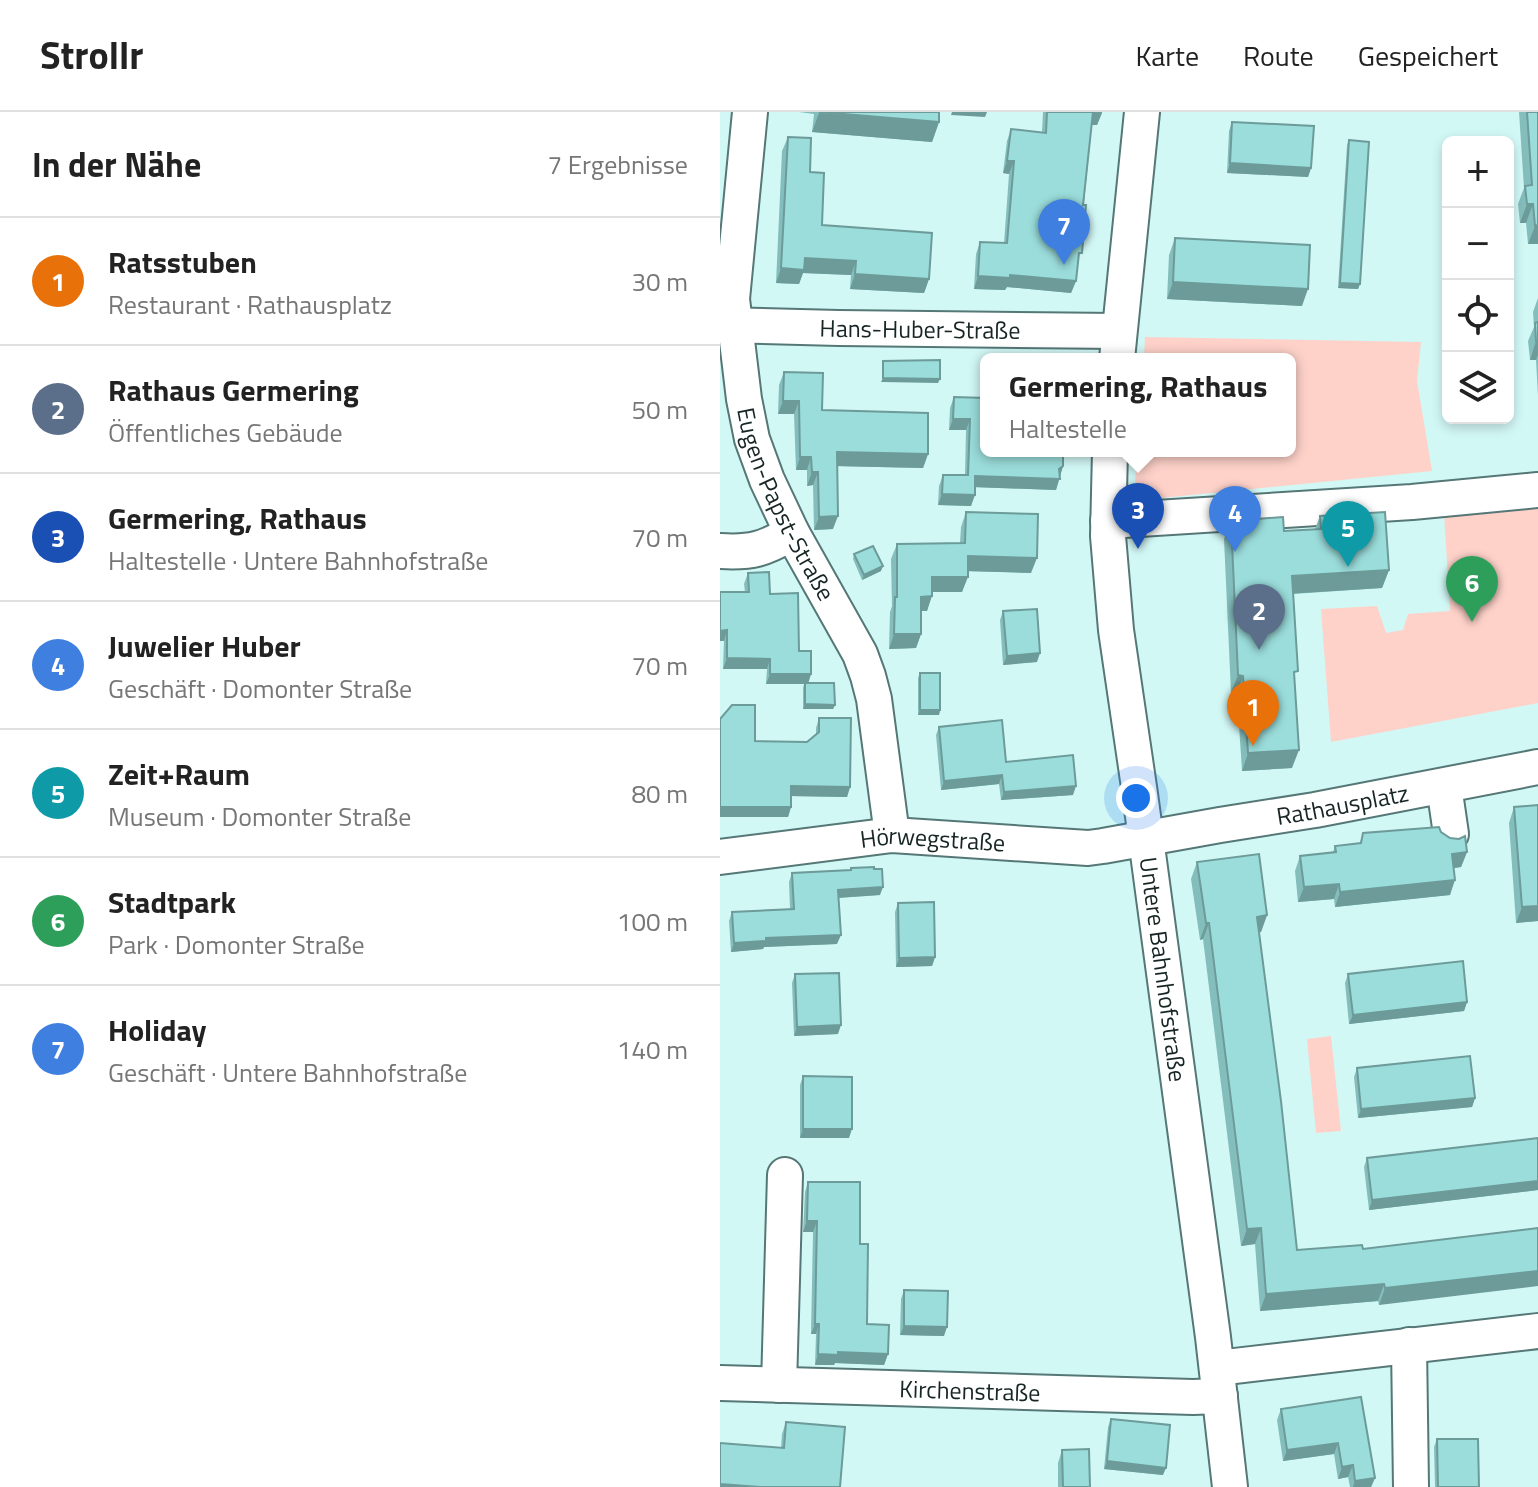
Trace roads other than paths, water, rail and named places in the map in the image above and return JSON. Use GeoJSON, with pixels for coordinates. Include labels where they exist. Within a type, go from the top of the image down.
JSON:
{"type":"FeatureCollection","features":[{"type":"Feature","properties":{"kind":"street","name":"Eugen-Papst-Straße"},"geometry":{"type":"LineString","coordinates":[[750,112],[728,326],[752,439],[767,480],[792,533],[860,654],[868,676],[874,699],[892,835]]}},
{"type":"Feature","properties":{"kind":"street"},"geometry":{"type":"LineString","coordinates":[[1118,345],[1142,112]]}},
{"type":"Feature","properties":{"kind":"street","name":"Hans-Huber-Straße"},"geometry":{"type":"LineString","coordinates":[[728,326],[1118,345]]}},
{"type":"Feature","properties":{"kind":"street","name":"Untere Bahnhofstraße"},"geometry":{"type":"LineString","coordinates":[[1110,457],[1108,521],[1116,630],[1219,1382],[1230,1487]]}},
{"type":"Feature","properties":{"kind":"street"},"geometry":{"type":"LineString","coordinates":[[1108,521],[1413,508],[1538,490]]}},
{"type":"Feature","properties":{"kind":"street"},"geometry":{"type":"LineString","coordinates":[[720,551],[752,551],[792,533]]}},
{"type":"Feature","properties":{"kind":"street","name":"Rathausplatz"},"geometry":{"type":"LineString","coordinates":[[1146,840],[1538,767]]}},
{"type":"Feature","properties":{"kind":"street"},"geometry":{"type":"LineString","coordinates":[[1444,786],[1451,834]]}},
{"type":"Feature","properties":{"kind":"street","name":"Hörwegstraße"},"geometry":{"type":"LineString","coordinates":[[720,857],[892,835],[1088,848],[1146,840]]}},
{"type":"Feature","properties":{"kind":"street"},"geometry":{"type":"LineString","coordinates":[[779,1385],[785,1175]]}},
{"type":"Feature","properties":{"kind":"street","name":"Kirchenstraße"},"geometry":{"type":"LineString","coordinates":[[720,1383],[1193,1397],[1219,1382],[1409,1345],[1538,1331]]}},
{"type":"Feature","properties":{"kind":"street"},"geometry":{"type":"LineString","coordinates":[[1409,1345],[1411,1487]]}},
{"type":"Feature","properties":{"kind":"place","name":"Holiday"},"geometry":{"type":"Point","coordinates":[1064,265]}},
{"type":"Feature","properties":{"kind":"place","name":"Germering, Rathaus"},"geometry":{"type":"Point","coordinates":[1138,549]}},
{"type":"Feature","properties":{"kind":"place","name":"Juwelier Huber"},"geometry":{"type":"Point","coordinates":[1235,552]}},
{"type":"Feature","properties":{"kind":"place","name":"Zeit+Raum"},"geometry":{"type":"Point","coordinates":[1348,567]}},
{"type":"Feature","properties":{"kind":"place","name":"Stadtpark"},"geometry":{"type":"Point","coordinates":[1472,622]}},
{"type":"Feature","properties":{"kind":"place","name":"Rathaus Germering"},"geometry":{"type":"Point","coordinates":[1259,650]}},
{"type":"Feature","properties":{"kind":"place","name":"Ratsstuben"},"geometry":{"type":"Point","coordinates":[1253,746]}}]}
